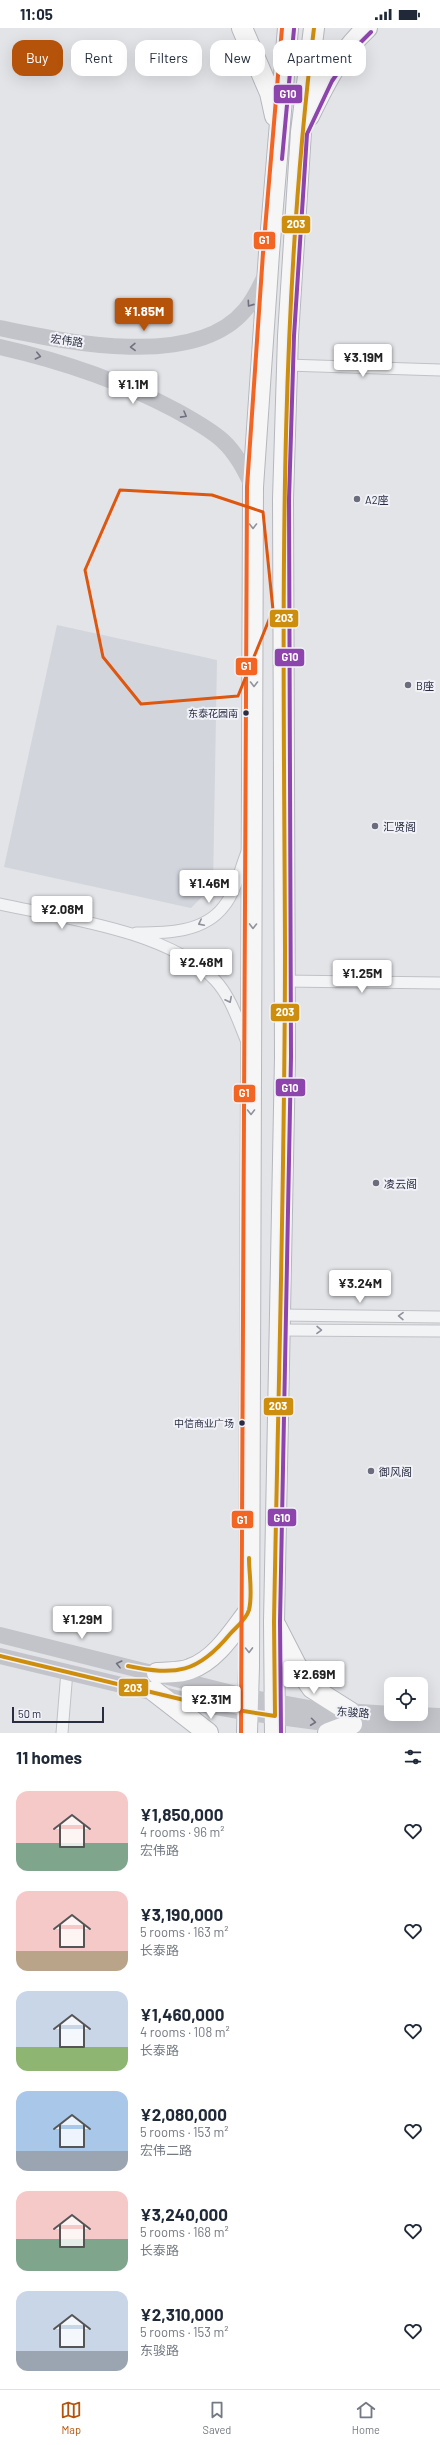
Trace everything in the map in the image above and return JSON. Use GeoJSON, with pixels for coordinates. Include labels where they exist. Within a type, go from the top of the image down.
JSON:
{"type":"FeatureCollection","features":[{"type":"Feature","properties":{"kind":"highway"},"geometry":{"type":"LineString","coordinates":[[242,28],[270,93],[278,132]]}},
{"type":"Feature","properties":{"kind":"highway"},"geometry":{"type":"LineString","coordinates":[[247,1733],[254,832],[253,487],[278,132],[288,28]]}},
{"type":"Feature","properties":{"kind":"highway"},"geometry":{"type":"LineString","coordinates":[[275,1717],[274,1622],[280,1323],[284,981],[283,499],[287,364],[302,132],[314,28]]}},
{"type":"Feature","properties":{"kind":"highway"},"geometry":{"type":"LineString","coordinates":[[302,132],[327,78],[350,44],[367,28]]}},
{"type":"Feature","properties":{"kind":"highway"},"geometry":{"type":"LineString","coordinates":[[208,1733],[155,1682],[190,1670],[208,1659],[223,1645],[249,1611]]}},
{"type":"Feature","properties":{"kind":"highway"},"geometry":{"type":"LineString","coordinates":[[274,1622],[296,1665],[312,1688],[351,1718],[328,1733]]}},
{"type":"Feature","properties":{"kind":"street","name":"宏伟路"},"geometry":{"type":"LineString","coordinates":[[0,328],[62,341],[128,347],[166,346],[196,340],[219,331],[245,311],[256,294],[268,269]]}},
{"type":"Feature","properties":{"kind":"street","name":"宏伟路"},"geometry":{"type":"LineString","coordinates":[[0,347],[57,360],[114,380],[194,420],[224,442],[242,464],[253,487]]}},
{"type":"Feature","properties":{"kind":"street"},"geometry":{"type":"LineString","coordinates":[[287,364],[440,370]]}},
{"type":"Feature","properties":{"kind":"street"},"geometry":{"type":"LineString","coordinates":[[129,933],[166,933],[187,930],[210,918],[224,907],[233,891],[254,832]]}},
{"type":"Feature","properties":{"kind":"street"},"geometry":{"type":"LineString","coordinates":[[0,904],[129,933],[181,954],[201,967],[215,980],[228,997],[252,1054]]}},
{"type":"Feature","properties":{"kind":"street"},"geometry":{"type":"LineString","coordinates":[[284,981],[440,983]]}},
{"type":"Feature","properties":{"kind":"street"},"geometry":{"type":"LineString","coordinates":[[280,1323],[440,1317]]}},
{"type":"Feature","properties":{"kind":"street"},"geometry":{"type":"LineString","coordinates":[[280,1323],[440,1331]]}},
{"type":"Feature","properties":{"kind":"street","name":"东骏路"},"geometry":{"type":"LineString","coordinates":[[0,1635],[155,1682],[248,1705],[275,1717],[314,1709],[351,1718],[384,1717]]}},
{"type":"Feature","properties":{"kind":"street","name":"东骏路"},"geometry":{"type":"LineString","coordinates":[[0,1656],[68,1671],[155,1682]]}},
{"type":"Feature","properties":{"kind":"street"},"geometry":{"type":"LineString","coordinates":[[62,1733],[68,1671]]}},
{"type":"Feature","properties":{"kind":"street"},"geometry":{"type":"LineString","coordinates":[[428,1716],[440,1716]]}},
{"type":"Feature","properties":{"kind":"street"},"geometry":{"type":"LineString","coordinates":[[403,1721],[440,1730]]}},
{"type":"Feature","properties":{"kind":"highlighted area"},"geometry":{"type":"Polygon","coordinates":[[[120,490],[212,495],[263,512],[273,610],[238,696],[141,704],[103,657],[85,570],[120,490]]]}},
{"type":"Feature","properties":{"kind":"shaded area"},"geometry":{"type":"Polygon","coordinates":[[[57,625],[217,660],[213,886],[191,908],[4,867],[57,625]]]}},
{"type":"Feature","properties":{"kind":"transit line","name":"G1"},"geometry":{"type":"LineString","coordinates":[[241,1733],[247,487],[263,253],[282,28]]}},
{"type":"Feature","properties":{"kind":"transit line","name":"203"},"geometry":{"type":"LineString","coordinates":[[0,1656],[205,1705],[275,1716],[274,1622],[285,1033],[285,488],[293,258],[302,143],[314,28]]}},
{"type":"Feature","properties":{"kind":"transit line","name":"G10"},"geometry":{"type":"LineString","coordinates":[[282,159],[294,29]]}},
{"type":"Feature","properties":{"kind":"transit line","name":"G10"},"geometry":{"type":"LineString","coordinates":[[281,1733],[280,1622],[291,1057],[289,499],[294,336],[307,134],[332,81],[355,48],[371,32]]}},
{"type":"Feature","properties":{"kind":"transit line","name":"203"},"geometry":{"type":"LineString","coordinates":[[128,1666],[160,1671],[173,1671],[196,1664],[207,1657],[248,1614],[251,1591],[249,1558]]}},
{"type":"Feature","properties":{"kind":"place","name":"A2座"},"geometry":{"type":"Point","coordinates":[357,499]}},
{"type":"Feature","properties":{"kind":"place","name":"B座"},"geometry":{"type":"Point","coordinates":[408,685]}},
{"type":"Feature","properties":{"kind":"place","name":"东泰花园南"},"geometry":{"type":"Point","coordinates":[246,713]}},
{"type":"Feature","properties":{"kind":"place","name":"汇贤阁"},"geometry":{"type":"Point","coordinates":[375,826]}},
{"type":"Feature","properties":{"kind":"place","name":"凌云阁"},"geometry":{"type":"Point","coordinates":[376,1183]}},
{"type":"Feature","properties":{"kind":"place","name":"中信商业广场"},"geometry":{"type":"Point","coordinates":[242,1423]}},
{"type":"Feature","properties":{"kind":"place","name":"御风阁"},"geometry":{"type":"Point","coordinates":[371,1471]}}]}
